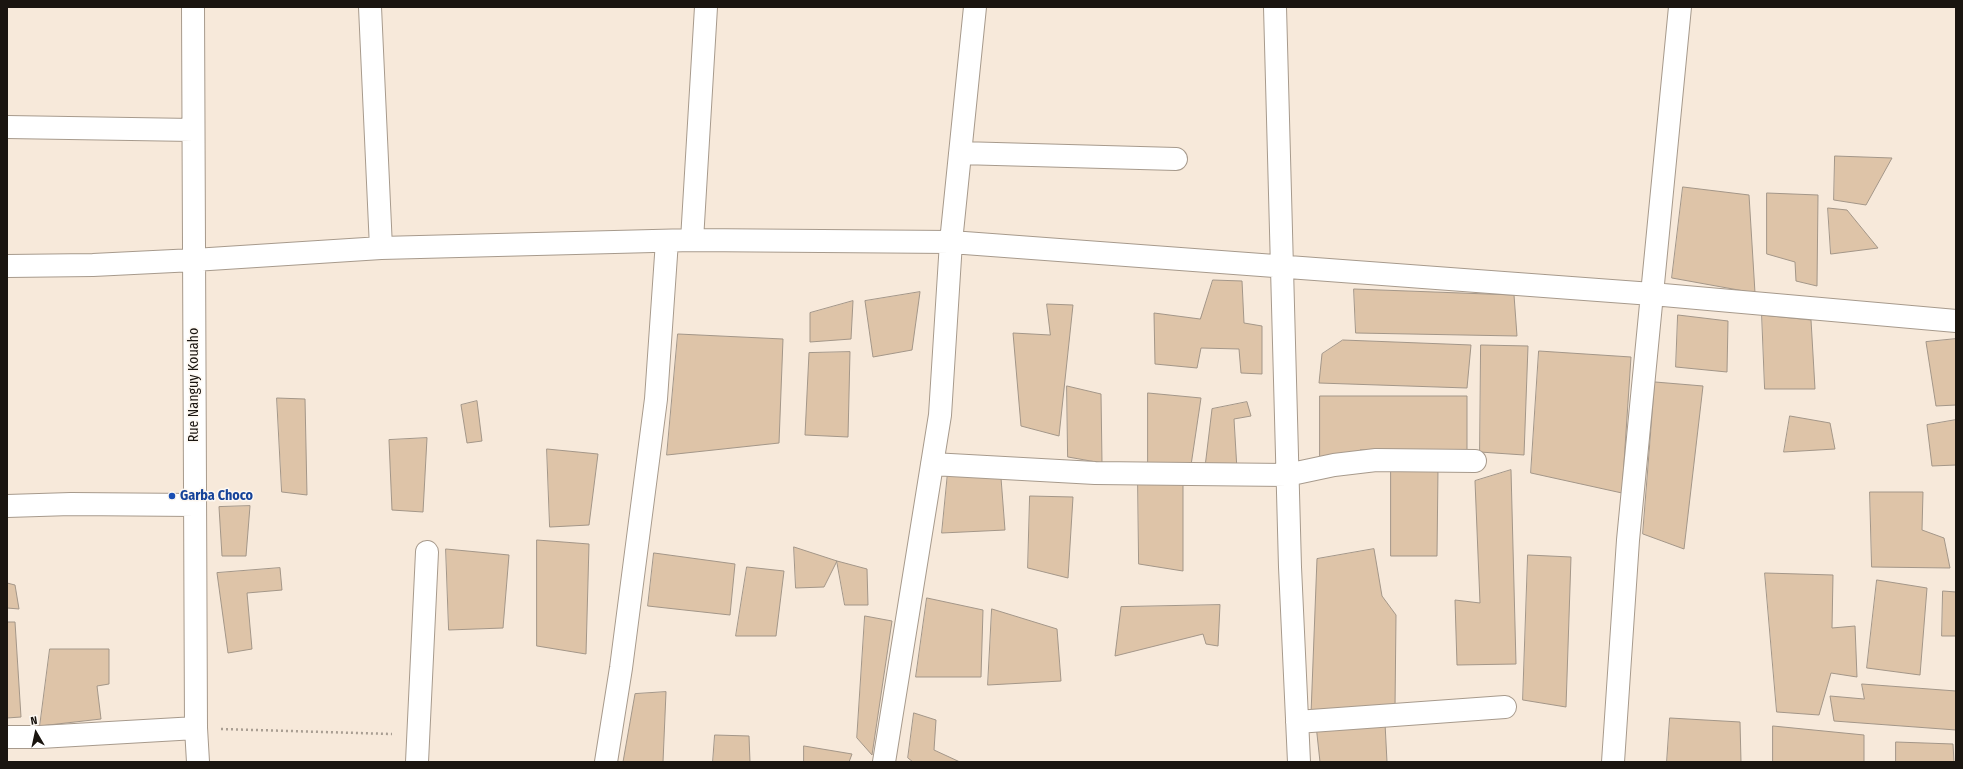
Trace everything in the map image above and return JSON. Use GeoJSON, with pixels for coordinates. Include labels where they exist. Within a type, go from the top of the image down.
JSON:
{"type":"FeatureCollection","features":[{"type":"Feature","properties":{"kind":"street","name":"Rue Nanguy Kouaho"},"geometry":{"type":"LineString","coordinates":[[193,7],[196,728],[198,762]]}},
{"type":"Feature","properties":{"kind":"street"},"geometry":{"type":"LineString","coordinates":[[370,7],[381,248]]}},
{"type":"Feature","properties":{"kind":"street"},"geometry":{"type":"LineString","coordinates":[[692,240],[706,7]]}},
{"type":"Feature","properties":{"kind":"street"},"geometry":{"type":"LineString","coordinates":[[884,762],[940,415],[951,242],[975,7]]}},
{"type":"Feature","properties":{"kind":"street"},"geometry":{"type":"LineString","coordinates":[[1275,7],[1287,475],[1299,762]]}},
{"type":"Feature","properties":{"kind":"street"},"geometry":{"type":"LineString","coordinates":[[1613,762],[1628,540],[1680,7]]}},
{"type":"Feature","properties":{"kind":"street"},"geometry":{"type":"LineString","coordinates":[[7,127],[193,130]]}},
{"type":"Feature","properties":{"kind":"street"},"geometry":{"type":"LineString","coordinates":[[960,153],[1176,159]]}},
{"type":"Feature","properties":{"kind":"street"},"geometry":{"type":"LineString","coordinates":[[7,266],[94,265],[381,248],[692,240],[951,242],[1652,294],[1956,321]]}},
{"type":"Feature","properties":{"kind":"street"},"geometry":{"type":"LineString","coordinates":[[606,762],[621,668],[656,399],[667,241]]}},
{"type":"Feature","properties":{"kind":"street"},"geometry":{"type":"LineString","coordinates":[[932,464],[1095,473],[1287,475],[1334,465],[1376,460],[1475,461]]}},
{"type":"Feature","properties":{"kind":"street"},"geometry":{"type":"LineString","coordinates":[[7,506],[72,504],[195,504]]}},
{"type":"Feature","properties":{"kind":"street"},"geometry":{"type":"LineString","coordinates":[[417,762],[427,552]]}},
{"type":"Feature","properties":{"kind":"street"},"geometry":{"type":"LineString","coordinates":[[1297,722],[1505,707]]}},
{"type":"Feature","properties":{"kind":"street"},"geometry":{"type":"LineString","coordinates":[[7,737],[40,737],[196,728]]}},
{"type":"Feature","properties":{"kind":"path"},"geometry":{"type":"LineString","coordinates":[[196,728],[418,734]]}},
{"type":"Feature","properties":{"kind":"building"},"geometry":{"type":"Polygon","coordinates":[[[1835,156],[1892,158],[1866,205],[1834,200],[1835,156]]]}},
{"type":"Feature","properties":{"kind":"building"},"geometry":{"type":"Polygon","coordinates":[[[1683,187],[1749,195],[1755,293],[1672,278],[1683,187]]]}},
{"type":"Feature","properties":{"kind":"building"},"geometry":{"type":"Polygon","coordinates":[[[1767,193],[1818,195],[1817,286],[1796,281],[1795,262],[1767,254],[1767,193]]]}},
{"type":"Feature","properties":{"kind":"building"},"geometry":{"type":"Polygon","coordinates":[[[1828,208],[1847,210],[1878,248],[1831,254],[1828,208]]]}},
{"type":"Feature","properties":{"kind":"building"},"geometry":{"type":"Polygon","coordinates":[[[1213,280],[1242,281],[1244,323],[1262,326],[1262,374],[1241,373],[1239,349],[1201,348],[1197,368],[1155,364],[1154,313],[1200,319],[1213,280]]]}},
{"type":"Feature","properties":{"kind":"building"},"geometry":{"type":"Polygon","coordinates":[[[1354,289],[1514,295],[1517,336],[1356,333],[1354,289]]]}},
{"type":"Feature","properties":{"kind":"building"},"geometry":{"type":"Polygon","coordinates":[[[920,292],[912,350],[873,357],[865,301],[920,292]]]}},
{"type":"Feature","properties":{"kind":"building"},"geometry":{"type":"Polygon","coordinates":[[[853,301],[851,339],[810,342],[810,313],[853,301]]]}},
{"type":"Feature","properties":{"kind":"building"},"geometry":{"type":"Polygon","coordinates":[[[1047,304],[1073,305],[1059,436],[1021,426],[1013,333],[1050,335],[1047,304]]]}},
{"type":"Feature","properties":{"kind":"building"},"geometry":{"type":"Polygon","coordinates":[[[1678,315],[1728,321],[1727,372],[1676,367],[1678,315]]]}},
{"type":"Feature","properties":{"kind":"building"},"geometry":{"type":"Polygon","coordinates":[[[1762,315],[1811,320],[1815,389],[1765,389],[1762,315]]]}},
{"type":"Feature","properties":{"kind":"building"},"geometry":{"type":"Polygon","coordinates":[[[678,334],[783,339],[779,443],[667,455],[678,334]]]}},
{"type":"Feature","properties":{"kind":"building"},"geometry":{"type":"Polygon","coordinates":[[[1956,339],[1956,405],[1936,406],[1926,342],[1956,339]]]}},
{"type":"Feature","properties":{"kind":"building"},"geometry":{"type":"Polygon","coordinates":[[[1343,340],[1471,345],[1467,388],[1319,383],[1322,354],[1343,340]]]}},
{"type":"Feature","properties":{"kind":"building"},"geometry":{"type":"Polygon","coordinates":[[[1481,345],[1528,346],[1524,455],[1480,452],[1481,345]]]}},
{"type":"Feature","properties":{"kind":"building"},"geometry":{"type":"Polygon","coordinates":[[[1539,351],[1631,357],[1622,493],[1531,473],[1539,351]]]}},
{"type":"Feature","properties":{"kind":"building"},"geometry":{"type":"Polygon","coordinates":[[[850,352],[848,437],[805,435],[809,353],[850,352]]]}},
{"type":"Feature","properties":{"kind":"building"},"geometry":{"type":"Polygon","coordinates":[[[1655,382],[1703,386],[1684,549],[1643,534],[1655,382]]]}},
{"type":"Feature","properties":{"kind":"building"},"geometry":{"type":"Polygon","coordinates":[[[1067,386],[1101,394],[1102,463],[1068,457],[1067,386]]]}},
{"type":"Feature","properties":{"kind":"building"},"geometry":{"type":"Polygon","coordinates":[[[1148,393],[1201,398],[1190,472],[1148,467],[1148,393]]]}},
{"type":"Feature","properties":{"kind":"building"},"geometry":{"type":"Polygon","coordinates":[[[1320,396],[1467,396],[1467,450],[1360,450],[1360,457],[1320,457],[1320,396]]]}},
{"type":"Feature","properties":{"kind":"building"},"geometry":{"type":"Polygon","coordinates":[[[277,398],[305,399],[307,495],[282,492],[277,398]]]}},
{"type":"Feature","properties":{"kind":"building"},"geometry":{"type":"Polygon","coordinates":[[[477,401],[482,441],[467,443],[461,405],[477,401]]]}},
{"type":"Feature","properties":{"kind":"building"},"geometry":{"type":"Polygon","coordinates":[[[1247,402],[1251,416],[1234,419],[1237,470],[1205,467],[1212,409],[1247,402]]]}},
{"type":"Feature","properties":{"kind":"building"},"geometry":{"type":"Polygon","coordinates":[[[1790,416],[1830,423],[1835,449],[1784,452],[1790,416]]]}},
{"type":"Feature","properties":{"kind":"building"},"geometry":{"type":"Polygon","coordinates":[[[1956,420],[1956,465],[1932,466],[1927,425],[1956,420]]]}},
{"type":"Feature","properties":{"kind":"building"},"geometry":{"type":"Polygon","coordinates":[[[427,438],[423,512],[392,510],[389,440],[427,438]]]}},
{"type":"Feature","properties":{"kind":"building"},"geometry":{"type":"Polygon","coordinates":[[[547,449],[598,454],[589,525],[550,527],[547,449]]]}},
{"type":"Feature","properties":{"kind":"building"},"geometry":{"type":"Polygon","coordinates":[[[1391,468],[1438,468],[1437,556],[1391,556],[1391,468]]]}},
{"type":"Feature","properties":{"kind":"building"},"geometry":{"type":"Polygon","coordinates":[[[1511,470],[1516,664],[1457,665],[1455,600],[1480,603],[1475,481],[1511,470]]]}},
{"type":"Feature","properties":{"kind":"building"},"geometry":{"type":"Polygon","coordinates":[[[948,472],[1001,478],[1005,530],[942,533],[948,472]]]}},
{"type":"Feature","properties":{"kind":"building"},"geometry":{"type":"Polygon","coordinates":[[[1138,481],[1183,482],[1183,571],[1139,564],[1138,481]]]}},
{"type":"Feature","properties":{"kind":"building"},"geometry":{"type":"Polygon","coordinates":[[[1870,492],[1923,492],[1922,530],[1944,538],[1950,568],[1872,567],[1870,492]]]}},
{"type":"Feature","properties":{"kind":"building"},"geometry":{"type":"Polygon","coordinates":[[[1030,496],[1073,497],[1068,578],[1028,568],[1030,496]]]}},
{"type":"Feature","properties":{"kind":"building"},"geometry":{"type":"Polygon","coordinates":[[[250,506],[246,556],[222,556],[219,507],[250,506]]]}},
{"type":"Feature","properties":{"kind":"building"},"geometry":{"type":"Polygon","coordinates":[[[537,540],[589,544],[586,654],[537,646],[537,540]]]}},
{"type":"Feature","properties":{"kind":"building"},"geometry":{"type":"Polygon","coordinates":[[[794,547],[837,561],[824,587],[796,588],[794,547]]]}},
{"type":"Feature","properties":{"kind":"building"},"geometry":{"type":"Polygon","coordinates":[[[446,549],[509,555],[503,628],[449,630],[446,549]]]}},
{"type":"Feature","properties":{"kind":"building"},"geometry":{"type":"Polygon","coordinates":[[[1374,549],[1382,596],[1396,615],[1395,708],[1311,714],[1317,559],[1374,549]]]}},
{"type":"Feature","properties":{"kind":"building"},"geometry":{"type":"Polygon","coordinates":[[[654,553],[735,564],[730,615],[648,606],[654,553]]]}},
{"type":"Feature","properties":{"kind":"building"},"geometry":{"type":"Polygon","coordinates":[[[1528,555],[1571,557],[1566,707],[1523,700],[1528,555]]]}},
{"type":"Feature","properties":{"kind":"building"},"geometry":{"type":"Polygon","coordinates":[[[837,561],[867,569],[868,605],[845,605],[837,561]]]}},
{"type":"Feature","properties":{"kind":"building"},"geometry":{"type":"Polygon","coordinates":[[[747,567],[784,571],[776,636],[736,636],[747,567]]]}},
{"type":"Feature","properties":{"kind":"building"},"geometry":{"type":"Polygon","coordinates":[[[280,568],[282,590],[247,593],[252,649],[228,653],[217,573],[280,568]]]}},
{"type":"Feature","properties":{"kind":"building"},"geometry":{"type":"Polygon","coordinates":[[[1765,573],[1833,575],[1832,628],[1855,626],[1857,677],[1831,673],[1819,715],[1777,712],[1765,573]]]}},
{"type":"Feature","properties":{"kind":"building"},"geometry":{"type":"Polygon","coordinates":[[[1877,580],[1927,588],[1920,675],[1867,668],[1877,580]]]}},
{"type":"Feature","properties":{"kind":"building"},"geometry":{"type":"Polygon","coordinates":[[[7,583],[15,585],[19,609],[7,608],[7,583]]]}},
{"type":"Feature","properties":{"kind":"building"},"geometry":{"type":"Polygon","coordinates":[[[1943,591],[1956,592],[1956,636],[1942,636],[1943,591]]]}},
{"type":"Feature","properties":{"kind":"building"},"geometry":{"type":"Polygon","coordinates":[[[927,598],[983,610],[981,677],[916,677],[927,598]]]}},
{"type":"Feature","properties":{"kind":"building"},"geometry":{"type":"Polygon","coordinates":[[[1220,605],[1218,646],[1206,644],[1203,634],[1115,656],[1121,607],[1220,605]]]}},
{"type":"Feature","properties":{"kind":"building"},"geometry":{"type":"Polygon","coordinates":[[[992,609],[1057,629],[1061,681],[988,685],[992,609]]]}},
{"type":"Feature","properties":{"kind":"building"},"geometry":{"type":"Polygon","coordinates":[[[865,616],[892,621],[872,755],[857,738],[865,616]]]}},
{"type":"Feature","properties":{"kind":"building"},"geometry":{"type":"Polygon","coordinates":[[[7,622],[15,622],[21,717],[7,718],[7,622]]]}},
{"type":"Feature","properties":{"kind":"building"},"geometry":{"type":"Polygon","coordinates":[[[50,649],[109,649],[109,684],[97,686],[101,719],[40,726],[50,649]]]}},
{"type":"Feature","properties":{"kind":"building"},"geometry":{"type":"Polygon","coordinates":[[[1862,684],[1956,691],[1956,730],[1834,721],[1830,696],[1864,699],[1862,684]]]}},
{"type":"Feature","properties":{"kind":"building"},"geometry":{"type":"Polygon","coordinates":[[[666,692],[663,762],[623,762],[635,694],[666,692]]]}},
{"type":"Feature","properties":{"kind":"building"},"geometry":{"type":"Polygon","coordinates":[[[914,713],[936,720],[934,750],[960,762],[913,762],[908,758],[914,713]]]}},
{"type":"Feature","properties":{"kind":"building"},"geometry":{"type":"Polygon","coordinates":[[[1670,718],[1740,722],[1741,762],[1667,762],[1670,718]]]}},
{"type":"Feature","properties":{"kind":"building"},"geometry":{"type":"Polygon","coordinates":[[[1385,723],[1387,762],[1320,762],[1316,725],[1385,723]]]}},
{"type":"Feature","properties":{"kind":"building"},"geometry":{"type":"Polygon","coordinates":[[[1773,726],[1864,735],[1864,762],[1773,762],[1773,726]]]}},
{"type":"Feature","properties":{"kind":"building"},"geometry":{"type":"Polygon","coordinates":[[[715,735],[749,736],[750,762],[713,762],[715,735]]]}},
{"type":"Feature","properties":{"kind":"building"},"geometry":{"type":"Polygon","coordinates":[[[1896,742],[1953,744],[1954,762],[1896,762],[1896,742]]]}},
{"type":"Feature","properties":{"kind":"building"},"geometry":{"type":"Polygon","coordinates":[[[804,746],[852,754],[849,762],[804,762],[804,746]]]}},
{"type":"Feature","properties":{"kind":"place","name":"Garba Choco"},"geometry":{"type":"Point","coordinates":[172,496]}}]}
